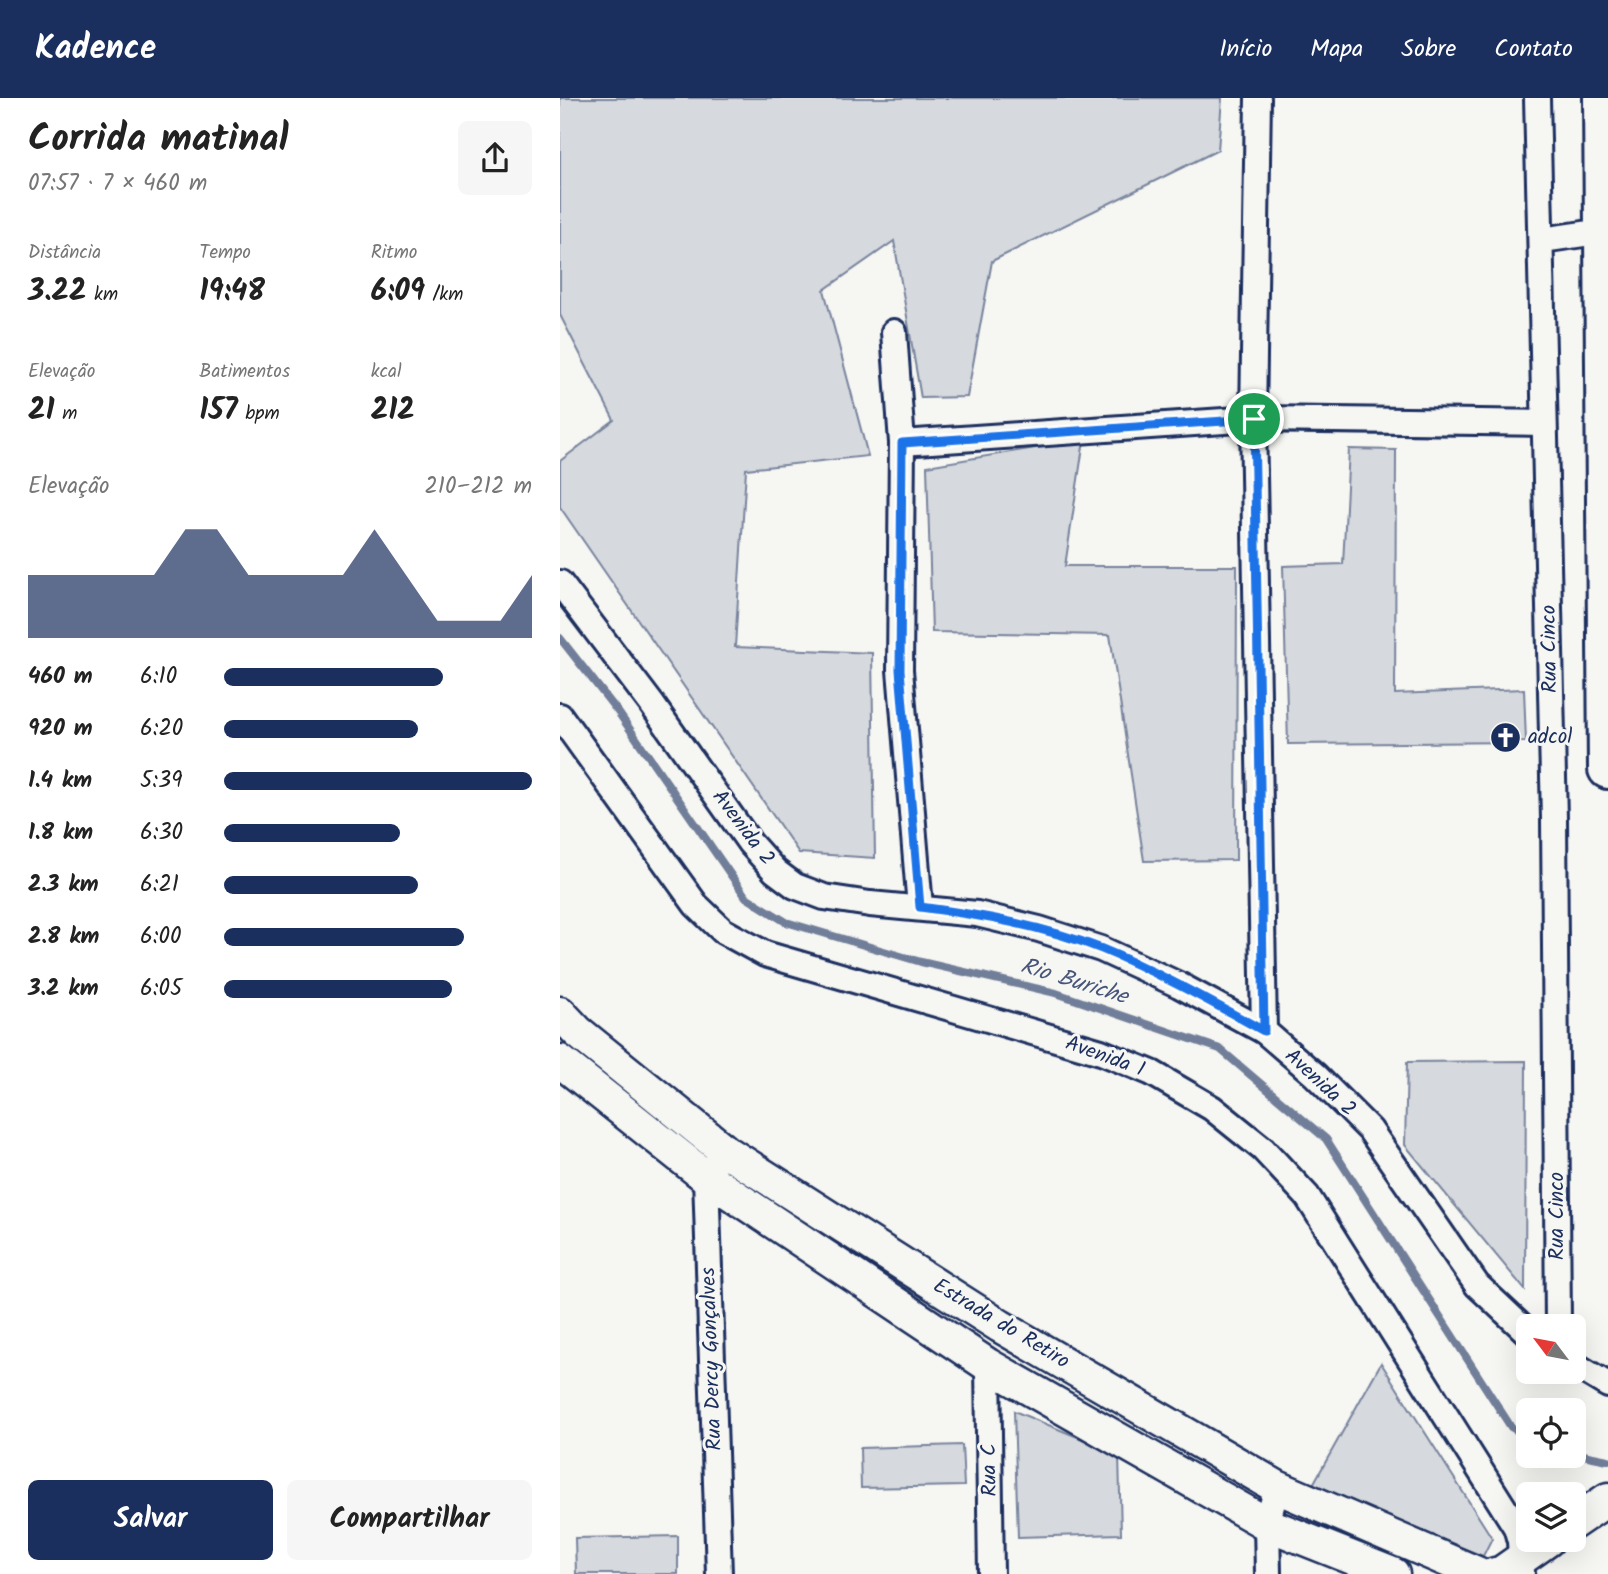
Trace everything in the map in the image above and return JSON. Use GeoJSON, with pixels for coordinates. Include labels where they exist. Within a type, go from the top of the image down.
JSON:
{"type":"FeatureCollection","features":[{"type":"Feature","properties":{"kind":"highway"},"geometry":{"type":"LineString","coordinates":[[1603,98],[1608,769]]}},
{"type":"Feature","properties":{"kind":"street"},"geometry":{"type":"LineString","coordinates":[[1258,98],[1254,419],[1264,1031]]}},
{"type":"Feature","properties":{"kind":"street","name":"Rua Cinco"},"geometry":{"type":"LineString","coordinates":[[1537,98],[1555,819],[1558,1314]]}},
{"type":"Feature","properties":{"kind":"street"},"geometry":{"type":"LineString","coordinates":[[1542,240],[1604,230]]}},
{"type":"Feature","properties":{"kind":"street"},"geometry":{"type":"LineString","coordinates":[[894,332],[902,443],[900,670],[920,907]]}},
{"type":"Feature","properties":{"kind":"street"},"geometry":{"type":"LineString","coordinates":[[902,443],[1254,419],[1544,423]]}},
{"type":"Feature","properties":{"kind":"street","name":"Avenida 2"},"geometry":{"type":"LineString","coordinates":[[560,583],[651,703],[750,843],[775,872],[795,886],[824,897],[977,914],[1039,929],[1101,949],[1179,985],[1264,1031],[1315,1074],[1370,1130],[1476,1285],[1516,1322]]}},
{"type":"Feature","properties":{"kind":"street","name":"Avenida 1"},"geometry":{"type":"LineString","coordinates":[[560,716],[696,905],[723,931],[765,954],[1101,1052],[1152,1073],[1212,1108],[1263,1149],[1307,1196],[1516,1527],[1513,1569]]}},
{"type":"Feature","properties":{"kind":"street","name":"Estrada do Retiro"},"geometry":{"type":"LineString","coordinates":[[566,1028],[725,1151],[1000,1326],[1277,1487],[1479,1574]]}},
{"type":"Feature","properties":{"kind":"street","name":"Estrada do Retiro"},"geometry":{"type":"LineString","coordinates":[[560,1061],[706,1177],[988,1366],[1267,1524],[1393,1574]]}},
{"type":"Feature","properties":{"kind":"street"},"geometry":{"type":"LineString","coordinates":[[706,1177],[725,1151]]}},
{"type":"Feature","properties":{"kind":"street","name":"Rua Dercy Gonçalves"},"geometry":{"type":"LineString","coordinates":[[706,1177],[719,1574]]}},
{"type":"Feature","properties":{"kind":"street","name":"Rua C"},"geometry":{"type":"LineString","coordinates":[[988,1366],[991,1574]]}},
{"type":"Feature","properties":{"kind":"street"},"geometry":{"type":"LineString","coordinates":[[1586,1371],[1608,1384]]}},
{"type":"Feature","properties":{"kind":"street"},"geometry":{"type":"LineString","coordinates":[[1268,1574],[1267,1524],[1277,1487]]}},
{"type":"Feature","properties":{"kind":"street"},"geometry":{"type":"LineString","coordinates":[[1586,1514],[1608,1499]]}},
{"type":"Feature","properties":{"kind":"street"},"geometry":{"type":"LineString","coordinates":[[1513,1569],[1534,1552]]}},
{"type":"Feature","properties":{"kind":"shaded area"},"geometry":{"type":"Polygon","coordinates":[[[560,98],[1222,98],[1218,150],[992,261],[967,397],[921,398],[894,241],[824,290],[868,456],[746,469],[735,647],[872,653],[875,858],[799,853],[560,507],[560,461],[614,420],[560,315],[560,98]]]}},
{"type":"Feature","properties":{"kind":"shaded area"},"geometry":{"type":"Polygon","coordinates":[[[1084,440],[1065,566],[1237,566],[1236,860],[1144,861],[1110,635],[932,632],[927,466],[1084,440]]]}},
{"type":"Feature","properties":{"kind":"shaded area"},"geometry":{"type":"Polygon","coordinates":[[[1349,449],[1396,450],[1395,694],[1524,689],[1526,742],[1288,744],[1283,566],[1343,564],[1349,449]]]}},
{"type":"Feature","properties":{"kind":"shaded area"},"geometry":{"type":"Polygon","coordinates":[[[1526,1061],[1525,1290],[1405,1145],[1407,1062],[1526,1061]]]}},
{"type":"Feature","properties":{"kind":"shaded area"},"geometry":{"type":"Polygon","coordinates":[[[1381,1363],[1492,1538],[1483,1556],[1311,1488],[1381,1363]]]}},
{"type":"Feature","properties":{"kind":"shaded area"},"geometry":{"type":"Polygon","coordinates":[[[1014,1411],[1119,1454],[1121,1534],[1018,1537],[1014,1411]]]}},
{"type":"Feature","properties":{"kind":"shaded area"},"geometry":{"type":"Polygon","coordinates":[[[962,1445],[964,1486],[861,1488],[860,1448],[962,1445]]]}},
{"type":"Feature","properties":{"kind":"shaded area"},"geometry":{"type":"Polygon","coordinates":[[[678,1536],[678,1574],[576,1574],[575,1538],[678,1536]]]}},
{"type":"Feature","properties":{"kind":"waterway","name":"Rio Buriche"},"geometry":{"type":"LineString","coordinates":[[560,638],[618,712],[746,897],[786,922],[921,962],[1056,993],[1220,1049],[1326,1139],[1511,1427],[1516,1430]]}},
{"type":"Feature","properties":{"kind":"waterway","name":"Rio Buriche"},"geometry":{"type":"LineString","coordinates":[[1586,1456],[1608,1460]]}},
{"type":"Feature","properties":{"kind":"place","name":"adcol"},"geometry":{"type":"Point","coordinates":[1505,737]}},
{"type":"Feature","properties":{"kind":"route"},"geometry":{"type":"LineString","coordinates":[[1254,419],[1264,1031],[1179,985],[1101,949],[1039,929],[977,914],[920,907],[900,670],[902,443],[1254,419]]}}]}
